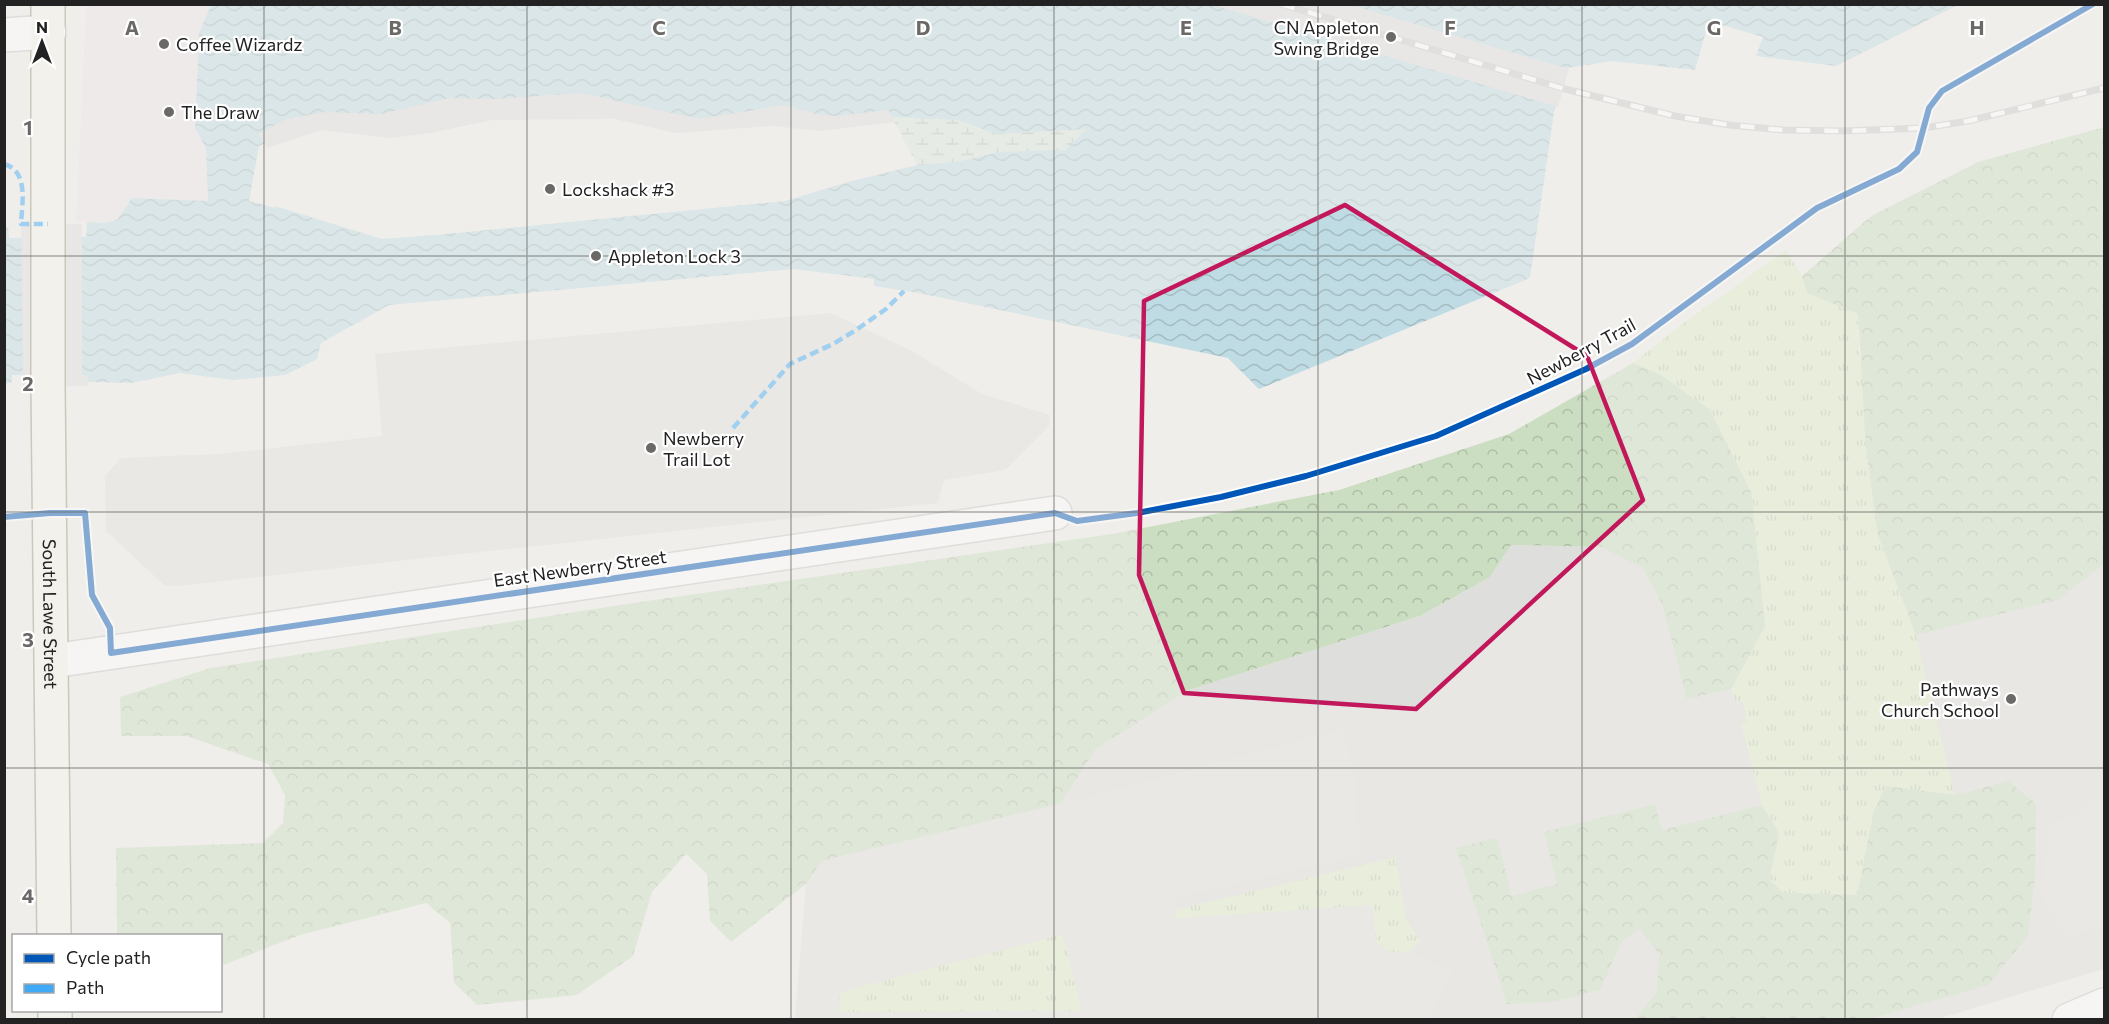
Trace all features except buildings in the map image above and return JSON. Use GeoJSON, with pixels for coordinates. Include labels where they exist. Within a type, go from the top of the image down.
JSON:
{"type":"FeatureCollection","features":[{"type":"Feature","properties":{"kind":"main road","name":"South Lawe Street"},"geometry":{"type":"LineString","coordinates":[[48,18],[48,386],[54,934]]}},
{"type":"Feature","properties":{"kind":"street"},"geometry":{"type":"LineString","coordinates":[[4,34],[48,18]]}},
{"type":"Feature","properties":{"kind":"street","name":"East Newberry Street"},"geometry":{"type":"LineString","coordinates":[[52,661],[1054,513]]}},
{"type":"Feature","properties":{"kind":"street"},"geometry":{"type":"LineString","coordinates":[[2069,1020],[2104,1005]]}},
{"type":"Feature","properties":{"kind":"highlighted area"},"geometry":{"type":"Polygon","coordinates":[[[1345,205],[1587,356],[1643,500],[1416,709],[1184,693],[1139,575],[1144,301],[1345,205]]]}},
{"type":"Feature","properties":{"kind":"shaded area"},"geometry":{"type":"Polygon","coordinates":[[[86,5],[211,5],[199,33],[195,128],[206,148],[208,201],[132,198],[117,220],[104,223],[76,222],[86,5]]]}},
{"type":"Feature","properties":{"kind":"shaded area","name":"Newberry Trail Lot"},"geometry":{"type":"Polygon","coordinates":[[[831,313],[912,351],[982,394],[1050,415],[1049,426],[1005,470],[944,480],[938,503],[179,586],[164,585],[106,531],[105,476],[121,458],[219,454],[382,436],[375,354],[831,313]]]}},
{"type":"Feature","properties":{"kind":"shaded area"},"geometry":{"type":"Polygon","coordinates":[[[2104,432],[2104,969],[1934,1020],[800,1020],[806,884],[822,861],[1059,804],[1096,749],[1189,690],[1420,616],[1490,577],[1511,545],[1601,547],[1643,568],[2104,432]]]}},
{"type":"Feature","properties":{"kind":"shaded area"},"geometry":{"type":"Polygon","coordinates":[[[1343,729],[1353,768],[1361,855],[1175,898],[1175,919],[1372,905],[1376,942],[1390,952],[1409,952],[1453,970],[1430,1019],[795,1019],[806,884],[822,861],[1060,804],[1343,729]],[[1063,934],[840,992],[838,1012],[1082,1011],[1063,934]]]}},
{"type":"Feature","properties":{"kind":"shaded area"},"geometry":{"type":"Polygon","coordinates":[[[2104,793],[2104,928],[2064,936],[2040,891],[2050,826],[2104,793]]]}},
{"type":"Feature","properties":{"kind":"green space"},"geometry":{"type":"Polygon","coordinates":[[[1049,91],[1136,137],[921,176],[888,110],[1049,91]]]}},
{"type":"Feature","properties":{"kind":"green space"},"geometry":{"type":"Polygon","coordinates":[[[2104,127],[2104,564],[2058,600],[1916,635],[1878,535],[1866,449],[1858,314],[1807,293],[1802,276],[1871,216],[1978,162],[2104,127]]]}},
{"type":"Feature","properties":{"kind":"green space"},"geometry":{"type":"Polygon","coordinates":[[[1786,250],[1802,276],[1808,293],[1858,314],[1859,354],[1916,636],[1955,795],[1886,786],[1857,895],[1784,893],[1769,880],[1779,833],[1762,805],[1741,724],[1747,722],[1742,701],[1735,702],[1731,689],[1765,626],[1661,375],[1633,363],[1681,325],[1786,250]]]}},
{"type":"Feature","properties":{"kind":"green space"},"geometry":{"type":"Polygon","coordinates":[[[1633,363],[1661,375],[1710,410],[1751,492],[1765,626],[1731,689],[1687,699],[1662,604],[1643,568],[1601,547],[1511,545],[1490,577],[1420,616],[1189,690],[1096,749],[1060,804],[822,861],[806,884],[731,942],[710,921],[707,874],[686,854],[652,892],[633,956],[577,995],[477,1005],[454,983],[450,923],[426,903],[300,935],[222,966],[222,934],[117,934],[116,848],[263,843],[283,823],[285,795],[268,764],[186,736],[121,736],[120,697],[210,668],[640,602],[1112,534],[1339,490],[1509,434],[1633,363]]]}},
{"type":"Feature","properties":{"kind":"green space"},"geometry":{"type":"Polygon","coordinates":[[[2008,781],[2036,804],[2035,878],[2028,936],[1988,985],[1869,1019],[1635,1019],[1657,992],[1659,955],[1640,929],[1622,941],[1600,990],[1551,1002],[1507,1004],[1456,848],[1497,838],[1512,896],[1557,884],[1544,832],[1655,804],[1662,830],[1762,805],[1779,833],[1769,880],[1784,893],[1857,895],[1874,811],[1886,786],[1955,795],[2008,781]]]}},
{"type":"Feature","properties":{"kind":"green space"},"geometry":{"type":"Polygon","coordinates":[[[1396,857],[1406,918],[1420,941],[1409,952],[1390,952],[1376,942],[1372,905],[1174,919],[1175,910],[1396,857]]]}},
{"type":"Feature","properties":{"kind":"green space"},"geometry":{"type":"Polygon","coordinates":[[[1063,934],[1083,1011],[838,1013],[840,992],[1063,934]]]}},
{"type":"Feature","properties":{"kind":"water"},"geometry":{"type":"Polygon","coordinates":[[[211,5],[1958,5],[1836,66],[1756,56],[1763,37],[1709,21],[1695,70],[1612,61],[1568,68],[1554,112],[1530,278],[1259,389],[1228,358],[919,293],[874,286],[874,279],[794,269],[389,305],[321,343],[317,359],[285,375],[233,380],[180,373],[131,383],[88,382],[87,375],[12,375],[12,382],[5,384],[4,227],[8,227],[9,238],[86,237],[87,222],[105,223],[117,220],[132,198],[208,201],[206,148],[195,128],[199,33],[211,5]],[[628,111],[314,123],[259,146],[249,201],[275,208],[275,206],[382,239],[436,235],[785,201],[917,165],[957,162],[1000,152],[1065,150],[1087,129],[996,134],[959,120],[894,117],[818,125],[745,125],[676,133],[628,111]]]}},
{"type":"Feature","properties":{"kind":"pier","name":"CN Appleton Swing Bridge"},"geometry":{"type":"Polygon","coordinates":[[[1213,5],[1351,5],[1569,69],[1558,107],[1213,5]]]}},
{"type":"Feature","properties":{"kind":"pier"},"geometry":{"type":"Polygon","coordinates":[[[582,93],[699,119],[785,105],[816,114],[836,116],[888,110],[895,122],[820,131],[772,126],[676,133],[615,119],[492,120],[431,133],[390,138],[321,130],[267,148],[258,134],[286,119],[325,112],[381,114],[449,98],[494,99],[582,93]]]}},
{"type":"Feature","properties":{"kind":"pier"},"geometry":{"type":"Polygon","coordinates":[[[21,224],[82,224],[82,375],[88,375],[88,386],[23,387],[21,224]]]}},
{"type":"Feature","properties":{"kind":"railway"},"geometry":{"type":"LineString","coordinates":[[1281,4],[1565,89],[1675,116],[1729,125],[1783,130],[1843,131],[1924,128],[1968,121],[2104,88]]}},
{"type":"Feature","properties":{"kind":"marked path"},"geometry":{"type":"LineString","coordinates":[[4,164],[12,168],[21,181],[23,198],[21,224],[48,224]]}},
{"type":"Feature","properties":{"kind":"marked path"},"geometry":{"type":"LineString","coordinates":[[733,428],[790,364],[833,344],[856,330],[886,309],[904,291]]}},
{"type":"Feature","properties":{"kind":"cycle path","name":"Newberry Trail"},"geometry":{"type":"LineString","coordinates":[[4,517],[85,513],[92,595],[110,628],[111,653],[1055,513],[1077,521],[1137,513],[1221,497],[1306,476],[1436,436],[1586,369],[1632,344],[1817,208],[1899,169],[1917,152],[1929,108],[1942,91],[2093,4]]}},
{"type":"Feature","properties":{"kind":"place","name":"CN Appleton Swing Bridge"},"geometry":{"type":"Point","coordinates":[1391,37]}},
{"type":"Feature","properties":{"kind":"place","name":"Coffee Wizardz"},"geometry":{"type":"Point","coordinates":[164,44]}},
{"type":"Feature","properties":{"kind":"place","name":"The Draw"},"geometry":{"type":"Point","coordinates":[169,112]}},
{"type":"Feature","properties":{"kind":"place","name":"Lockshack #3"},"geometry":{"type":"Point","coordinates":[550,189]}},
{"type":"Feature","properties":{"kind":"place","name":"Appleton Lock 3"},"geometry":{"type":"Point","coordinates":[596,256]}},
{"type":"Feature","properties":{"kind":"place","name":"Newberry Trail Lot"},"geometry":{"type":"Point","coordinates":[651,448]}},
{"type":"Feature","properties":{"kind":"place","name":"Pathways Church School"},"geometry":{"type":"Point","coordinates":[2011,699]}}]}
